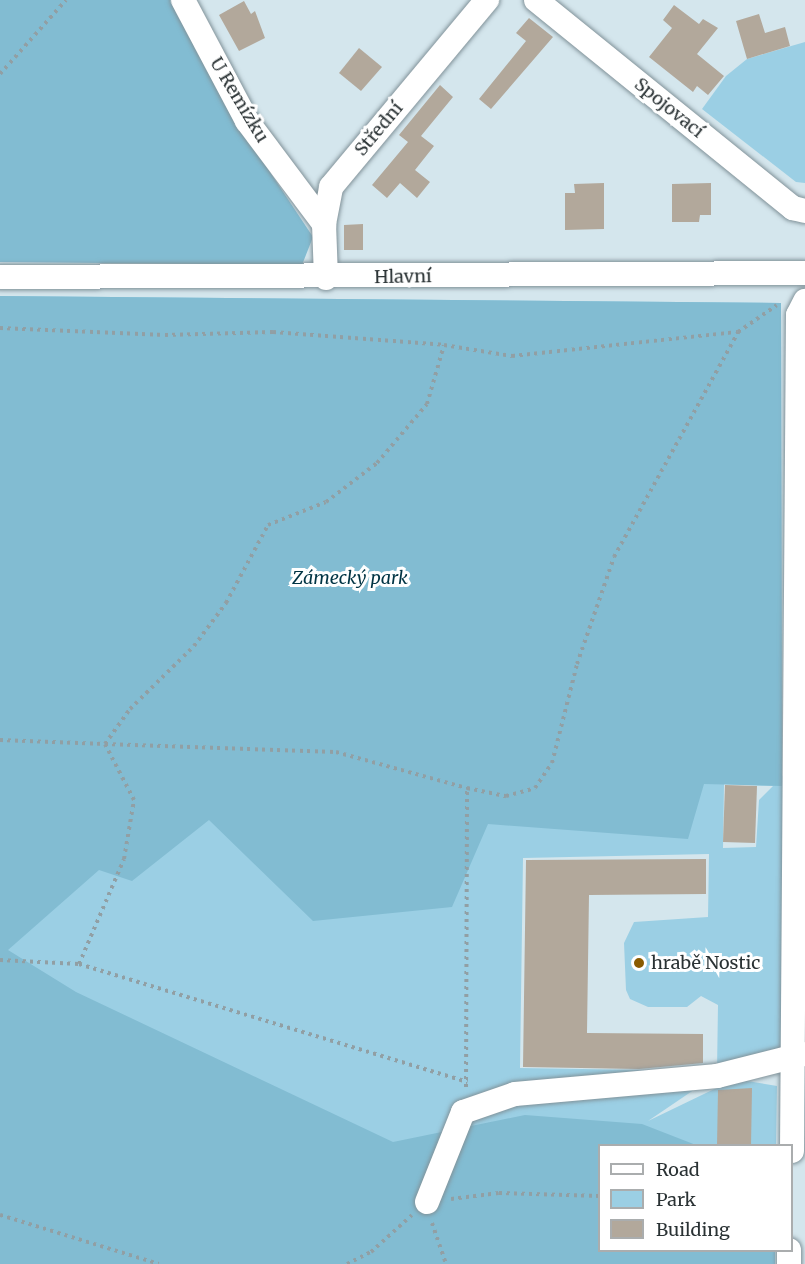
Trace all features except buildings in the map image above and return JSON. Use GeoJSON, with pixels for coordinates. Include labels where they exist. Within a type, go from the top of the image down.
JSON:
{"type":"FeatureCollection","features":[{"type":"Feature","properties":{"kind":"street","name":"U Remízku"},"geometry":{"type":"LineString","coordinates":[[183,0],[247,121],[324,224]]}},
{"type":"Feature","properties":{"kind":"street","name":"Střední"},"geometry":{"type":"LineString","coordinates":[[326,278],[324,224],[331,187],[487,0]]}},
{"type":"Feature","properties":{"kind":"street","name":"Spojovací"},"geometry":{"type":"LineString","coordinates":[[536,0],[793,208],[805,211]]}},
{"type":"Feature","properties":{"kind":"street","name":"Hlavní"},"geometry":{"type":"LineString","coordinates":[[0,277],[326,278],[805,273]]}},
{"type":"Feature","properties":{"kind":"street"},"geometry":{"type":"LineString","coordinates":[[792,1144],[797,1054],[798,315],[805,301]]}},
{"type":"Feature","properties":{"kind":"street"},"geometry":{"type":"LineString","coordinates":[[427,1202],[463,1112],[515,1094],[717,1076],[797,1054]]}},
{"type":"Feature","properties":{"kind":"path"},"geometry":{"type":"LineString","coordinates":[[0,74],[66,0]]}},
{"type":"Feature","properties":{"kind":"path"},"geometry":{"type":"LineString","coordinates":[[0,740],[336,752],[467,788],[506,796],[535,788],[552,763],[576,664],[614,557],[738,332],[781,303]]}},
{"type":"Feature","properties":{"kind":"path"},"geometry":{"type":"LineString","coordinates":[[0,328],[165,335],[273,332],[444,345],[512,356],[738,332]]}},
{"type":"Feature","properties":{"kind":"path"},"geometry":{"type":"LineString","coordinates":[[105,744],[130,709],[194,646],[220,612],[268,525],[326,502],[377,463],[427,404],[444,345]]}},
{"type":"Feature","properties":{"kind":"path"},"geometry":{"type":"LineString","coordinates":[[79,964],[124,859],[134,800],[105,744]]}},
{"type":"Feature","properties":{"kind":"path"},"geometry":{"type":"LineString","coordinates":[[463,1112],[467,1082],[467,788]]}},
{"type":"Feature","properties":{"kind":"path"},"geometry":{"type":"LineString","coordinates":[[0,960],[79,964],[467,1082]]}},
{"type":"Feature","properties":{"kind":"path"},"geometry":{"type":"LineString","coordinates":[[347,1264],[371,1252],[427,1202],[499,1193],[598,1196]]}},
{"type":"Feature","properties":{"kind":"path"},"geometry":{"type":"LineString","coordinates":[[427,1202],[446,1264]]}},
{"type":"Feature","properties":{"kind":"path"},"geometry":{"type":"LineString","coordinates":[[0,1215],[159,1264]]}},
{"type":"Feature","properties":{"kind":"green space"},"geometry":{"type":"Polygon","coordinates":[[[0,0],[174,0],[238,124],[313,237],[302,265],[0,262],[0,0]]]}},
{"type":"Feature","properties":{"kind":"green space"},"geometry":{"type":"Polygon","coordinates":[[[805,42],[805,183],[796,182],[702,109],[726,76],[747,59],[805,42]]]}},
{"type":"Feature","properties":{"kind":"green space","name":"Zámecký park"},"geometry":{"type":"Polygon","coordinates":[[[0,296],[781,303],[782,776],[805,770],[805,1125],[801,1069],[717,1070],[718,1005],[701,996],[687,1007],[648,1007],[630,999],[626,990],[624,943],[634,922],[708,917],[709,854],[523,858],[520,1068],[705,1071],[707,1081],[648,1121],[735,1079],[777,1086],[776,1144],[598,1144],[598,1252],[775,1252],[775,1264],[0,1264],[0,296]],[[724,784],[723,848],[756,847],[759,800],[773,786],[724,784]]]}},
{"type":"Feature","properties":{"kind":"green space","name":"Zámecký park"},"geometry":{"type":"Polygon","coordinates":[[[0,296],[781,303],[782,786],[704,784],[688,839],[488,824],[452,907],[313,921],[209,820],[132,881],[99,870],[8,950],[76,992],[393,1142],[525,1115],[642,1124],[693,1144],[598,1144],[598,1252],[775,1252],[775,1264],[0,1264],[0,296]]]}},
{"type":"Feature","properties":{"kind":"place","name":"hrabě Nostic"},"geometry":{"type":"Point","coordinates":[639,963]}}]}
